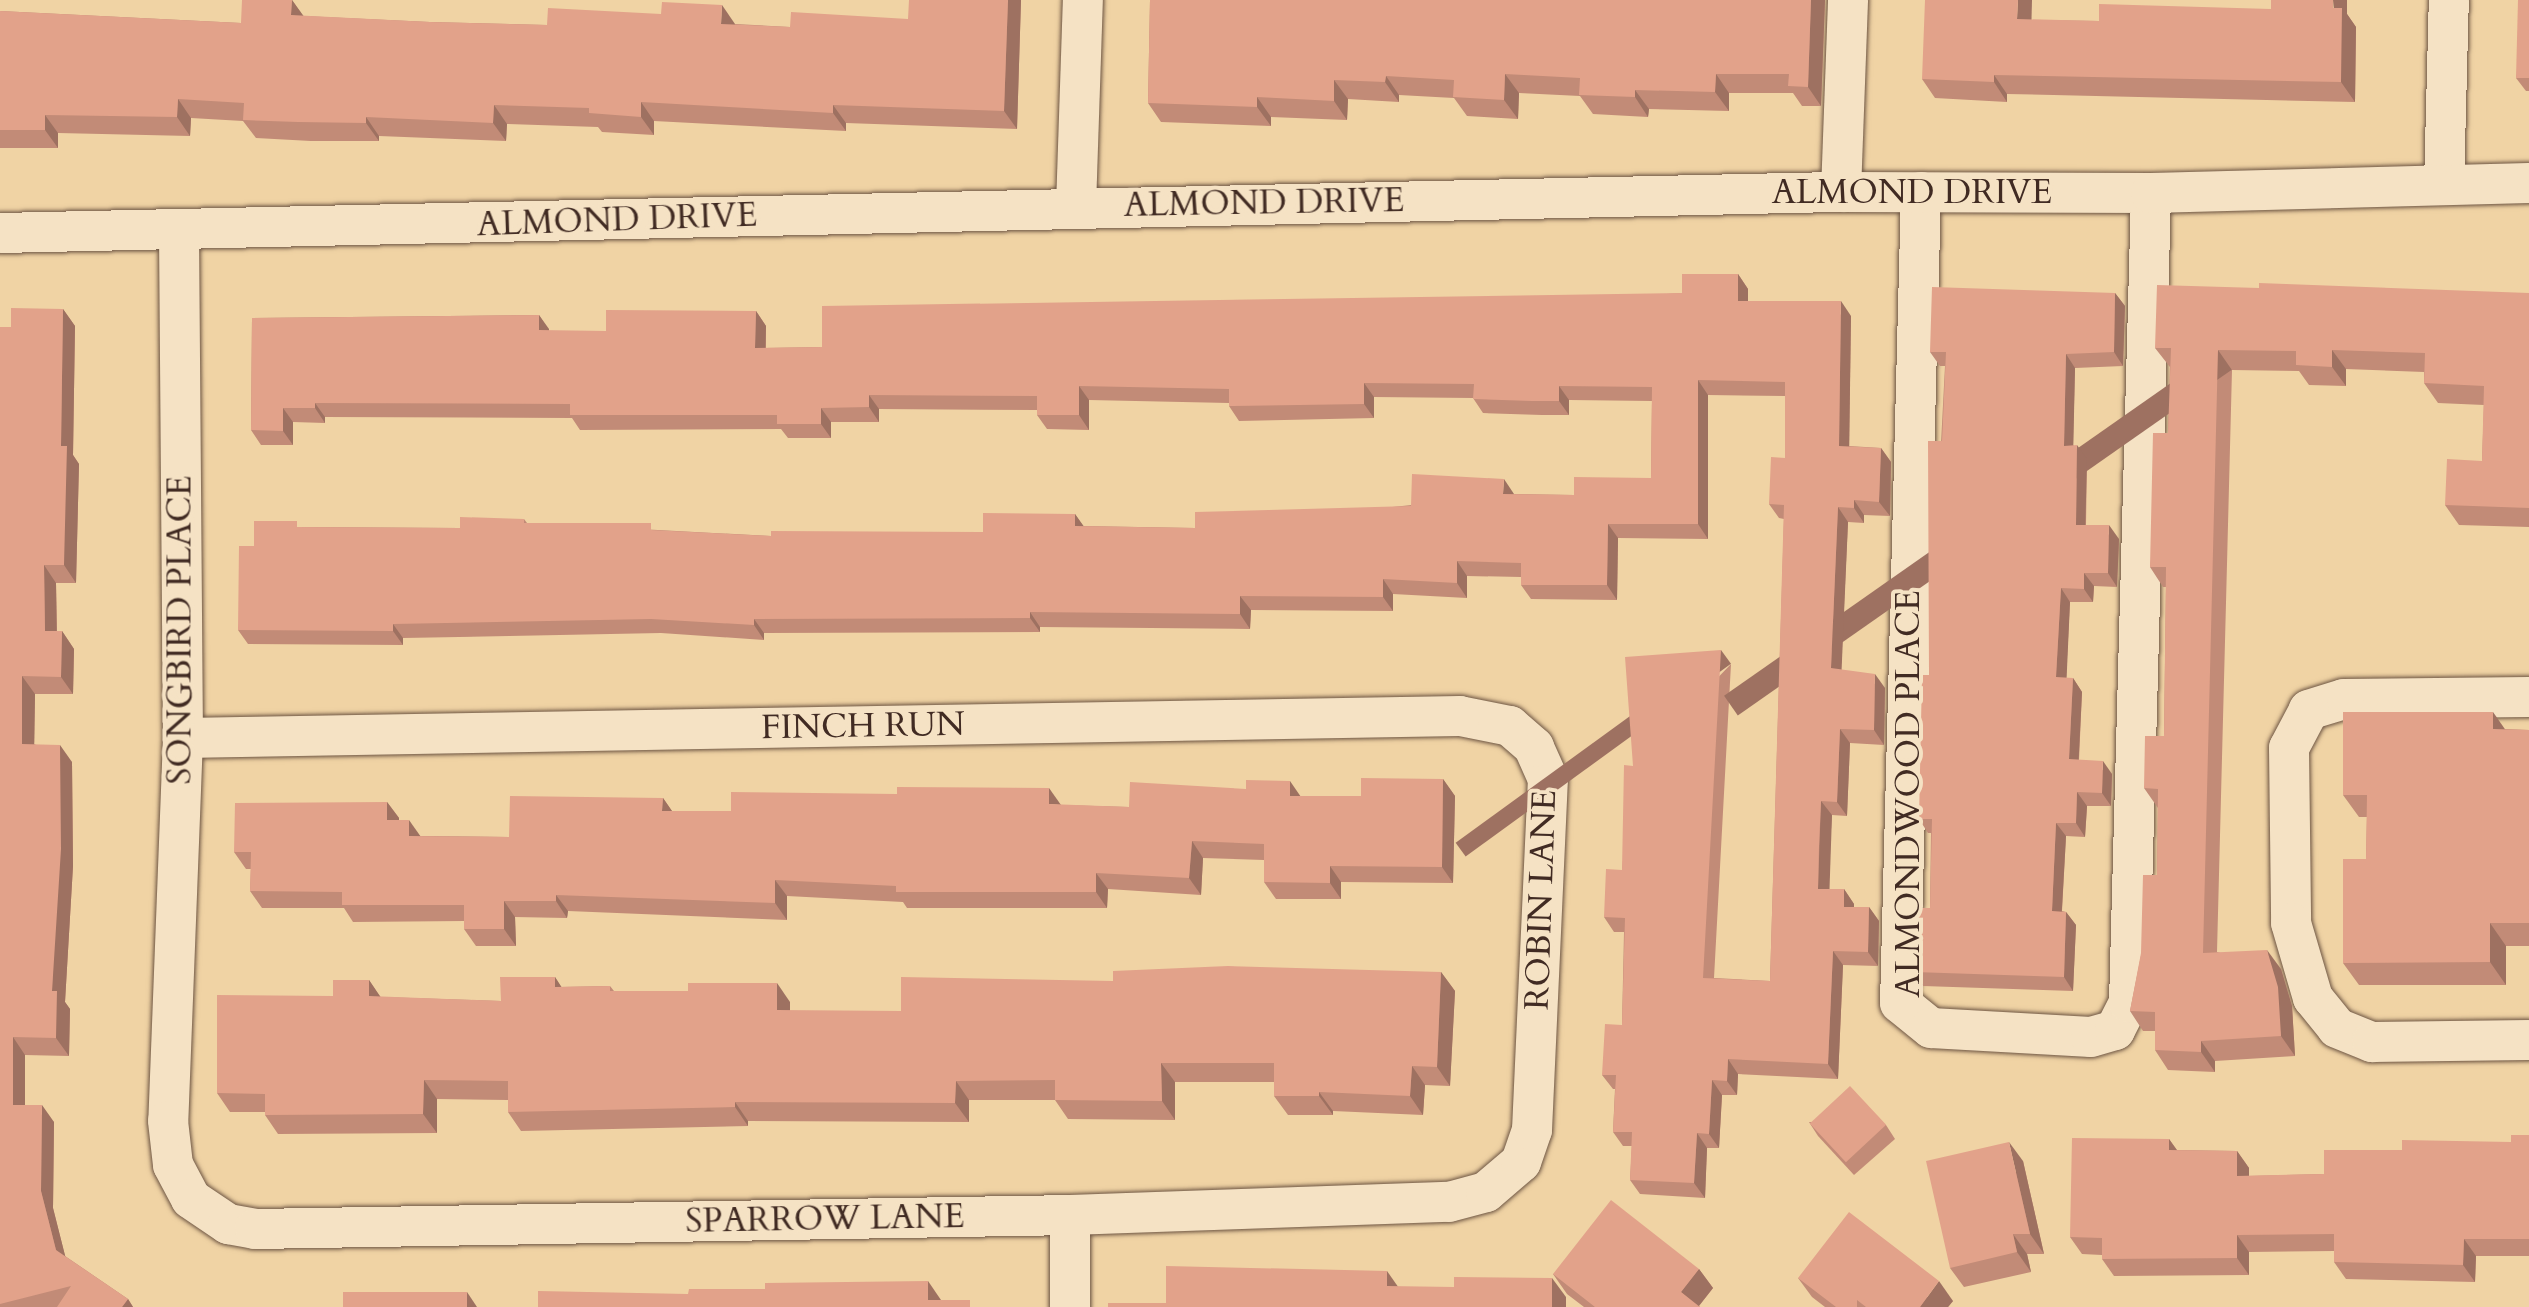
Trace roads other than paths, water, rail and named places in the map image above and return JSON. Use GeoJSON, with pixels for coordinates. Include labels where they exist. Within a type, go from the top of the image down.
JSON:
{"type":"FeatureCollection","features":[{"type":"Feature","properties":{"kind":"street"},"geometry":{"type":"LineString","coordinates":[[1076,207],[1083,0]]}},
{"type":"Feature","properties":{"kind":"street"},"geometry":{"type":"LineString","coordinates":[[1841,192],[1848,0]]}},
{"type":"Feature","properties":{"kind":"street"},"geometry":{"type":"LineString","coordinates":[[2444,185],[2449,0]]}},
{"type":"Feature","properties":{"kind":"street","name":"ALMOND DRIVE"},"geometry":{"type":"LineString","coordinates":[[0,233],[1076,207],[1841,192],[2151,193],[2529,183]]}},
{"type":"Feature","properties":{"kind":"street","name":"ALMONDWOOD PLACE"},"geometry":{"type":"LineString","coordinates":[[1921,192],[1900,1003],[1931,1028],[2091,1037],[2115,1030],[2129,1003],[2151,193]]}},
{"type":"Feature","properties":{"kind":"street","name":"SONGBIRD PLACE"},"geometry":{"type":"LineString","coordinates":[[171,1029],[183,738],[179,231]]}},
{"type":"Feature","properties":{"kind":"street"},"geometry":{"type":"LineString","coordinates":[[2529,697],[2344,699],[2309,710],[2289,748],[2291,923],[2313,998],[2337,1028],[2372,1042],[2529,1040]]}},
{"type":"Feature","properties":{"kind":"street","name":"FINCH RUN"},"geometry":{"type":"LineString","coordinates":[[183,738],[1460,716],[1510,726],[1534,747]]}},
{"type":"Feature","properties":{"kind":"street","name":"ROBIN LANE"},"geometry":{"type":"LineString","coordinates":[[1534,747],[1548,779],[1535,1055]]}},
{"type":"Feature","properties":{"kind":"street","name":"SPARROW LANE"},"geometry":{"type":"LineString","coordinates":[[171,1029],[168,1121],[173,1165],[191,1199],[228,1224],[255,1229],[1070,1215],[1449,1202],[1486,1192],[1521,1162],[1532,1130],[1535,1055]]}},
{"type":"Feature","properties":{"kind":"street"},"geometry":{"type":"LineString","coordinates":[[1070,1215],[1070,1307]]}}]}
